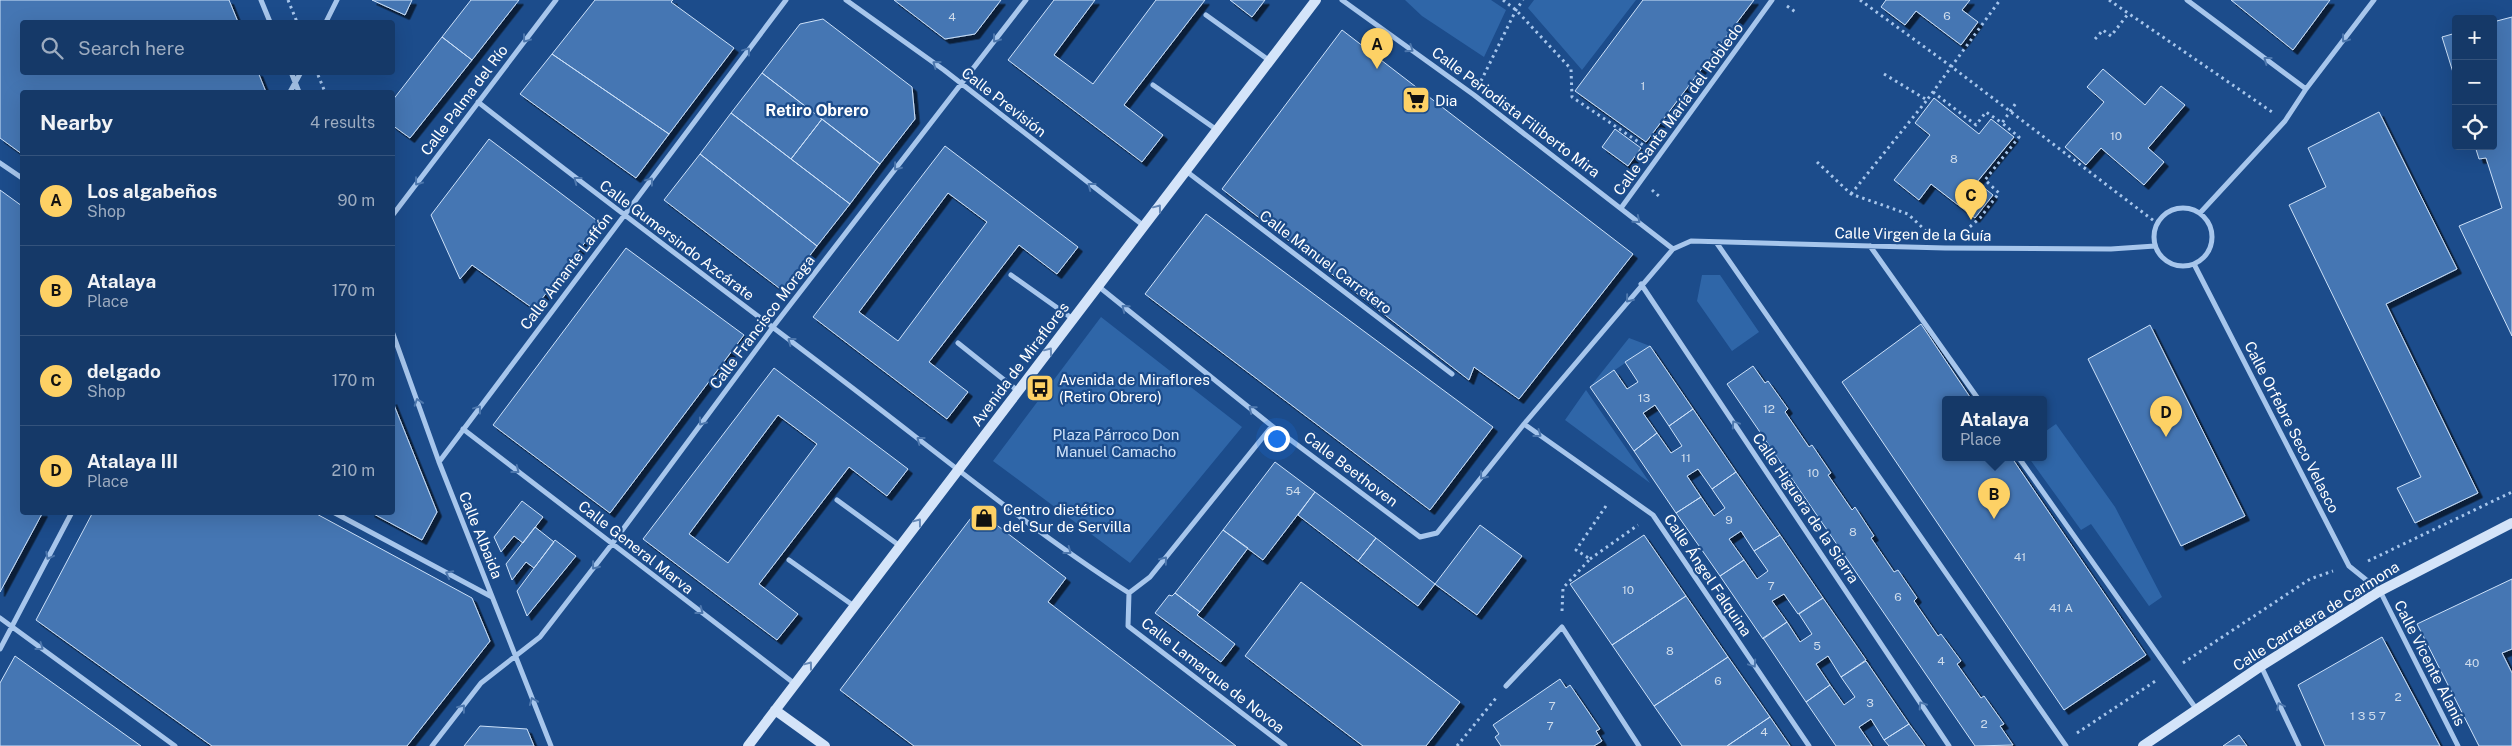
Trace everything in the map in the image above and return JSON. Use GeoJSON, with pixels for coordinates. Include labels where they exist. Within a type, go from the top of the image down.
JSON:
{"type":"FeatureCollection","features":[{"type":"Feature","properties":{"kind":"street"},"geometry":{"type":"LineString","coordinates":[[261,0],[269,20]]}},
{"type":"Feature","properties":{"kind":"street"},"geometry":{"type":"LineString","coordinates":[[327,20],[337,0]]}},
{"type":"Feature","properties":{"kind":"street","name":"Calle Palma del Río"},"geometry":{"type":"LineString","coordinates":[[395,212],[556,0]]}},
{"type":"Feature","properties":{"kind":"street","name":"Calle Amante Laffón"},"geometry":{"type":"LineString","coordinates":[[439,462],[786,0]]}},
{"type":"Feature","properties":{"kind":"street","name":"Calle Previsión"},"geometry":{"type":"LineString","coordinates":[[846,0],[961,84],[1144,226]]}},
{"type":"Feature","properties":{"kind":"street","name":"Calle Francisco Moraga"},"geometry":{"type":"LineString","coordinates":[[432,746],[481,683],[540,637],[612,544],[772,327],[1026,0]]}},
{"type":"Feature","properties":{"kind":"street","name":"Avenida de Miraflores"},"geometry":{"type":"LineString","coordinates":[[748,746],[1316,0]]}},
{"type":"Feature","properties":{"kind":"street","name":"Calle Periodista Filiberto Mira"},"geometry":{"type":"LineString","coordinates":[[1342,0],[1474,95],[1673,249]]}},
{"type":"Feature","properties":{"kind":"street","name":"Calle Santa María del Robledo"},"geometry":{"type":"LineString","coordinates":[[1622,208],[1772,0]]}},
{"type":"Feature","properties":{"kind":"street"},"geometry":{"type":"LineString","coordinates":[[2188,0],[2306,89]]}},
{"type":"Feature","properties":{"kind":"street"},"geometry":{"type":"LineString","coordinates":[[2200,213],[2285,121],[2306,89],[2374,0]]}},
{"type":"Feature","properties":{"kind":"street"},"geometry":{"type":"LineString","coordinates":[[1206,15],[1270,61]]}},
{"type":"Feature","properties":{"kind":"street"},"geometry":{"type":"LineString","coordinates":[[292,75],[298,90]]}},
{"type":"Feature","properties":{"kind":"street"},"geometry":{"type":"LineString","coordinates":[[291,90],[299,75]]}},
{"type":"Feature","properties":{"kind":"street"},"geometry":{"type":"LineString","coordinates":[[1154,85],[1217,130]]}},
{"type":"Feature","properties":{"kind":"street","name":"Calle Gumersindo Azcárate"},"geometry":{"type":"LineString","coordinates":[[478,102],[623,216],[959,469]]}},
{"type":"Feature","properties":{"kind":"street"},"geometry":{"type":"LineString","coordinates":[[0,163],[20,177]]}},
{"type":"Feature","properties":{"kind":"street","name":"Calle Manuel Carretero"},"geometry":{"type":"LineString","coordinates":[[1186,171],[1452,374]]}},
{"type":"Feature","properties":{"kind":"street"},"geometry":{"type":"LineString","coordinates":[[2181,208],[2200,213],[2206,219],[2213,236],[2208,253],[2194,264],[2186,266],[2169,263],[2162,258],[2155,246],[2155,233],[2158,224],[2172,210],[2181,208]]}},
{"type":"Feature","properties":{"kind":"street","name":"Calle Virgen de la Guía"},"geometry":{"type":"LineString","coordinates":[[1673,249],[1691,241],[1945,248],[2111,249],[2155,246]]}},
{"type":"Feature","properties":{"kind":"street"},"geometry":{"type":"LineString","coordinates":[[1716,242],[2064,744]]}},
{"type":"Feature","properties":{"kind":"street"},"geometry":{"type":"LineString","coordinates":[[1870,246],[1976,396]]}},
{"type":"Feature","properties":{"kind":"street"},"geometry":{"type":"LineString","coordinates":[[1524,424],[1641,284],[1673,249]]}},
{"type":"Feature","properties":{"kind":"street","name":"Calle Orfebre Seco Velasco"},"geometry":{"type":"LineString","coordinates":[[2194,264],[2349,566],[2380,591]]}},
{"type":"Feature","properties":{"kind":"street"},"geometry":{"type":"LineString","coordinates":[[1011,275],[1073,319]]}},
{"type":"Feature","properties":{"kind":"street","name":"Calle Higuera de la Sierra"},"geometry":{"type":"LineString","coordinates":[[1641,284],[1949,746]]}},
{"type":"Feature","properties":{"kind":"street","name":"Calle Beethoven"},"geometry":{"type":"LineString","coordinates":[[1098,286],[1272,426],[1420,536],[1429,536],[1437,533],[1524,424]]}},
{"type":"Feature","properties":{"kind":"street","name":"Calle Albaida"},"geometry":{"type":"LineString","coordinates":[[395,340],[439,462],[551,746]]}},
{"type":"Feature","properties":{"kind":"street"},"geometry":{"type":"LineString","coordinates":[[958,342],[1018,391]]}},
{"type":"Feature","properties":{"kind":"street","name":"Calle Ángel Falquina"},"geometry":{"type":"LineString","coordinates":[[1524,424],[1653,515],[1809,746]]}},
{"type":"Feature","properties":{"kind":"street"},"geometry":{"type":"LineString","coordinates":[[959,469],[1100,574],[1129,593],[1150,577],[1272,426]]}},
{"type":"Feature","properties":{"kind":"street","name":"Calle General Marva"},"geometry":{"type":"LineString","coordinates":[[463,429],[795,684]]}},
{"type":"Feature","properties":{"kind":"street"},"geometry":{"type":"LineString","coordinates":[[2021,461],[2198,710]]}},
{"type":"Feature","properties":{"kind":"street"},"geometry":{"type":"LineString","coordinates":[[837,500],[900,546]]}},
{"type":"Feature","properties":{"kind":"street"},"geometry":{"type":"LineString","coordinates":[[0,649],[70,515]]}},
{"type":"Feature","properties":{"kind":"street"},"geometry":{"type":"LineString","coordinates":[[339,515],[492,597]]}},
{"type":"Feature","properties":{"kind":"street","name":"Calle Carretera de Carmona"},"geometry":{"type":"LineString","coordinates":[[2143,746],[2260,666],[2380,591],[2512,523]]}},
{"type":"Feature","properties":{"kind":"street"},"geometry":{"type":"LineString","coordinates":[[789,560],[854,606]]}},
{"type":"Feature","properties":{"kind":"street","name":"Calle Vicente Alanís"},"geometry":{"type":"LineString","coordinates":[[2380,591],[2458,746]]}},
{"type":"Feature","properties":{"kind":"street","name":"Calle Lamarque de Novoa"},"geometry":{"type":"LineString","coordinates":[[1129,593],[1128,626],[1284,746]]}},
{"type":"Feature","properties":{"kind":"street"},"geometry":{"type":"LineString","coordinates":[[0,618],[175,746]]}},
{"type":"Feature","properties":{"kind":"street"},"geometry":{"type":"LineString","coordinates":[[1506,686],[1562,626],[1639,746]]}},
{"type":"Feature","properties":{"kind":"street"},"geometry":{"type":"LineString","coordinates":[[2260,666],[2299,746]]}},
{"type":"Feature","properties":{"kind":"street"},"geometry":{"type":"LineString","coordinates":[[776,710],[826,746]]}},
{"type":"Feature","properties":{"kind":"path"},"geometry":{"type":"LineString","coordinates":[[288,0],[296,20]]}},
{"type":"Feature","properties":{"kind":"path"},"geometry":{"type":"LineString","coordinates":[[1503,0],[1516,10],[1571,69],[1572,96],[1658,156]]}},
{"type":"Feature","properties":{"kind":"path"},"geometry":{"type":"LineString","coordinates":[[1474,95],[1516,10],[1523,0]]}},
{"type":"Feature","properties":{"kind":"path"},"geometry":{"type":"LineString","coordinates":[[1860,0],[1952,67],[2158,224]]}},
{"type":"Feature","properties":{"kind":"path"},"geometry":{"type":"LineString","coordinates":[[1851,194],[1927,100],[2000,0]]}},
{"type":"Feature","properties":{"kind":"path"},"geometry":{"type":"LineString","coordinates":[[2108,0],[2285,121]]}},
{"type":"Feature","properties":{"kind":"path"},"geometry":{"type":"LineString","coordinates":[[2095,39],[2103,30],[2110,36],[2128,14]]}},
{"type":"Feature","properties":{"kind":"path"},"geometry":{"type":"LineString","coordinates":[[1884,74],[1927,100]]}},
{"type":"Feature","properties":{"kind":"path"},"geometry":{"type":"LineString","coordinates":[[317,75],[324,90]]}},
{"type":"Feature","properties":{"kind":"path"},"geometry":{"type":"LineString","coordinates":[[1817,162],[1851,194],[1908,214],[1945,248],[1980,218],[2000,193],[1985,180],[2019,137],[1986,112],[1976,125],[1933,92]]}},
{"type":"Feature","properties":{"kind":"path"},"geometry":{"type":"LineString","coordinates":[[2002,124],[2016,103]]}},
{"type":"Feature","properties":{"kind":"path"},"geometry":{"type":"LineString","coordinates":[[1590,559],[1576,550],[1617,490]]}},
{"type":"Feature","properties":{"kind":"path"},"geometry":{"type":"LineString","coordinates":[[2368,561],[2512,492]]}},
{"type":"Feature","properties":{"kind":"path"},"geometry":{"type":"LineString","coordinates":[[1562,626],[1563,588],[1590,559],[1653,515]]}},
{"type":"Feature","properties":{"kind":"path"},"geometry":{"type":"LineString","coordinates":[[2064,744],[2310,579],[2333,571]]}},
{"type":"Feature","properties":{"kind":"path"},"geometry":{"type":"LineString","coordinates":[[1457,746],[1506,686]]}},
{"type":"Feature","properties":{"kind":"green space"},"geometry":{"type":"Polygon","coordinates":[[[1405,0],[1491,0],[1506,10],[1484,57],[1422,16],[1405,0]]]}},
{"type":"Feature","properties":{"kind":"green space"},"geometry":{"type":"Polygon","coordinates":[[[1534,0],[1636,0],[1582,70],[1528,8],[1534,0]]]}},
{"type":"Feature","properties":{"kind":"green space"},"geometry":{"type":"Polygon","coordinates":[[[1702,275],[1720,275],[1759,332],[1732,351],[1697,301],[1702,275]]]}},
{"type":"Feature","properties":{"kind":"green space","name":"Plaza Párroco Don Manuel Camacho"},"geometry":{"type":"Polygon","coordinates":[[[1101,317],[1242,427],[1130,563],[993,461],[1101,317]]]}},
{"type":"Feature","properties":{"kind":"green space"},"geometry":{"type":"Polygon","coordinates":[[[1629,338],[1650,346],[1590,387],[1629,338]]]}},
{"type":"Feature","properties":{"kind":"green space"},"geometry":{"type":"Polygon","coordinates":[[[1586,390],[1650,483],[1565,420],[1586,390]]]}},
{"type":"Feature","properties":{"kind":"green space"},"geometry":{"type":"Polygon","coordinates":[[[2056,424],[2115,507],[2162,597],[2149,606],[2091,524],[2081,530],[2031,461],[2047,461],[2047,430],[2056,424]]]}},
{"type":"Feature","properties":{"kind":"building"},"geometry":{"type":"Polygon","coordinates":[[[0,0],[229,0],[237,20],[20,20],[20,75],[259,75],[265,90],[20,90],[20,153],[0,138],[0,0]]]}},
{"type":"Feature","properties":{"kind":"building"},"geometry":{"type":"Polygon","coordinates":[[[372,0],[412,0],[405,15],[372,0]]]}},
{"type":"Feature","properties":{"kind":"building"},"geometry":{"type":"Polygon","coordinates":[[[471,0],[519,0],[472,60],[442,37],[471,0]]]}},
{"type":"Feature","properties":{"kind":"building"},"geometry":{"type":"Polygon","coordinates":[[[595,0],[673,0],[671,2],[734,48],[669,134],[552,54],[595,0]]]}},
{"type":"Feature","properties":{"kind":"building"},"geometry":{"type":"Polygon","coordinates":[[[894,0],[1001,0],[975,34],[945,39],[894,0]]]}},
{"type":"Feature","properties":{"kind":"building"},"geometry":{"type":"Polygon","coordinates":[[[1054,0],[1095,0],[1054,55],[1093,84],[1156,0],[1205,0],[1124,105],[1163,135],[1142,162],[1008,60],[1054,0]]]}},
{"type":"Feature","properties":{"kind":"building"},"geometry":{"type":"Polygon","coordinates":[[[1230,0],[1265,0],[1252,17],[1230,0]]]}},
{"type":"Feature","properties":{"kind":"building"},"geometry":{"type":"Polygon","coordinates":[[[1643,0],[1754,0],[1646,142],[1575,91],[1643,0]]]}},
{"type":"Feature","properties":{"kind":"building"},"geometry":{"type":"Polygon","coordinates":[[[1886,0],[1970,0],[1962,10],[1978,22],[1961,45],[1916,11],[1905,25],[1881,7],[1886,0]]]}},
{"type":"Feature","properties":{"kind":"building"},"geometry":{"type":"Polygon","coordinates":[[[2231,0],[2330,0],[2293,50],[2231,0]]]}},
{"type":"Feature","properties":{"kind":"building"},"geometry":{"type":"Polygon","coordinates":[[[2512,17],[2512,336],[2459,226],[2502,208],[2486,158],[2479,159],[2476,150],[2497,150],[2497,21],[2512,17]]]}},
{"type":"Feature","properties":{"kind":"building"},"geometry":{"type":"Polygon","coordinates":[[[823,19],[912,87],[915,119],[880,164],[762,73],[800,24],[823,19]]]}},
{"type":"Feature","properties":{"kind":"building"},"geometry":{"type":"Polygon","coordinates":[[[1342,30],[1633,254],[1519,399],[1474,367],[1469,380],[1222,189],[1342,30]]]}},
{"type":"Feature","properties":{"kind":"building"},"geometry":{"type":"Polygon","coordinates":[[[2452,34],[2452,69],[2442,37],[2452,34]]]}},
{"type":"Feature","properties":{"kind":"building"},"geometry":{"type":"Polygon","coordinates":[[[442,37],[472,60],[410,138],[395,127],[395,97],[442,37]]]}},
{"type":"Feature","properties":{"kind":"building"},"geometry":{"type":"Polygon","coordinates":[[[552,54],[669,134],[636,178],[520,94],[552,54]]]}},
{"type":"Feature","properties":{"kind":"building"},"geometry":{"type":"Polygon","coordinates":[[[2103,69],[2145,105],[2161,86],[2185,105],[2148,148],[2164,162],[2144,185],[2101,148],[2086,165],[2065,147],[2104,102],[2087,87],[2103,69]]]}},
{"type":"Feature","properties":{"kind":"building"},"geometry":{"type":"Polygon","coordinates":[[[762,73],[822,119],[791,159],[731,113],[762,73]]]}},
{"type":"Feature","properties":{"kind":"building"},"geometry":{"type":"Polygon","coordinates":[[[1934,98],[1979,134],[1991,119],[2014,137],[1977,182],[1993,195],[1975,218],[1931,184],[1919,200],[1894,180],[1930,135],[1915,123],[1934,98]]]}},
{"type":"Feature","properties":{"kind":"building"},"geometry":{"type":"Polygon","coordinates":[[[2379,112],[2457,269],[2386,304],[2478,493],[2415,523],[2397,488],[2421,477],[2289,205],[2326,187],[2308,148],[2379,112]]]}},
{"type":"Feature","properties":{"kind":"building"},"geometry":{"type":"Polygon","coordinates":[[[731,113],[850,204],[817,246],[700,154],[731,113]]]}},
{"type":"Feature","properties":{"kind":"building"},"geometry":{"type":"Polygon","coordinates":[[[822,119],[880,164],[850,204],[791,159],[822,119]]]}},
{"type":"Feature","properties":{"kind":"building"},"geometry":{"type":"Polygon","coordinates":[[[1615,129],[1641,148],[1628,166],[1602,147],[1615,129]]]}},
{"type":"Feature","properties":{"kind":"building"},"geometry":{"type":"Polygon","coordinates":[[[489,139],[600,223],[534,309],[472,265],[460,279],[431,215],[489,139]]]}},
{"type":"Feature","properties":{"kind":"building"},"geometry":{"type":"Polygon","coordinates":[[[945,146],[1078,247],[1057,274],[1019,245],[929,362],[968,392],[947,419],[813,317],[945,146]],[[948,193],[859,312],[898,341],[987,222],[948,193]]]}},
{"type":"Feature","properties":{"kind":"building"},"geometry":{"type":"Polygon","coordinates":[[[700,154],[817,246],[783,291],[664,200],[700,154]]]}},
{"type":"Feature","properties":{"kind":"building"},"geometry":{"type":"Polygon","coordinates":[[[0,190],[20,205],[20,515],[41,515],[0,592],[0,190]]]}},
{"type":"Feature","properties":{"kind":"building"},"geometry":{"type":"Polygon","coordinates":[[[1206,214],[1493,427],[1430,510],[1145,294],[1206,214]]]}},
{"type":"Feature","properties":{"kind":"building"},"geometry":{"type":"Polygon","coordinates":[[[626,248],[744,335],[610,513],[493,425],[626,248]]]}},
{"type":"Feature","properties":{"kind":"building"},"geometry":{"type":"Polygon","coordinates":[[[1921,324],[1969,396],[1942,396],[1942,461],[2014,461],[2146,655],[2064,710],[1842,382],[1921,324]]]}},
{"type":"Feature","properties":{"kind":"building"},"geometry":{"type":"Polygon","coordinates":[[[2150,325],[2245,516],[2181,546],[2088,359],[2150,325]]]}},
{"type":"Feature","properties":{"kind":"building"},"geometry":{"type":"Polygon","coordinates":[[[1650,346],[1693,409],[1669,426],[1655,405],[1643,413],[1657,433],[1634,451],[1590,387],[1614,370],[1627,389],[1638,382],[1625,362],[1650,346]]]}},
{"type":"Feature","properties":{"kind":"building"},"geometry":{"type":"Polygon","coordinates":[[[1753,366],[1765,383],[1768,381],[1788,409],[1785,412],[1809,447],[1812,445],[1831,473],[1828,475],[1852,510],[1855,507],[1874,536],[1871,538],[1894,572],[1898,570],[1917,598],[1914,601],[1938,636],[1941,634],[1961,661],[1957,664],[1981,698],[1984,696],[2004,724],[2000,726],[2013,745],[1975,746],[1727,384],[1753,366]]]}},
{"type":"Feature","properties":{"kind":"building"},"geometry":{"type":"Polygon","coordinates":[[[774,368],[908,469],[887,496],[849,467],[759,584],[798,614],[777,640],[643,539],[774,368]],[[778,415],[689,534],[728,563],[817,444],[778,415]]]}},
{"type":"Feature","properties":{"kind":"building"},"geometry":{"type":"Polygon","coordinates":[[[395,407],[437,512],[422,540],[376,515],[395,515],[395,407]]]}},
{"type":"Feature","properties":{"kind":"building"},"geometry":{"type":"Polygon","coordinates":[[[1693,409],[1736,472],[1712,489],[1698,469],[1687,476],[1701,497],[1676,513],[1634,451],[1657,433],[1671,453],[1682,446],[1669,426],[1693,409]]]}},
{"type":"Feature","properties":{"kind":"building"},"geometry":{"type":"Polygon","coordinates":[[[1275,462],[1315,492],[1263,560],[1223,530],[1275,462]]]}},
{"type":"Feature","properties":{"kind":"building"},"geometry":{"type":"Polygon","coordinates":[[[1736,472],[1780,535],[1754,551],[1741,531],[1729,539],[1744,560],[1720,576],[1676,513],[1701,497],[1714,516],[1725,508],[1712,489],[1736,472]]]}},
{"type":"Feature","properties":{"kind":"building"},"geometry":{"type":"Polygon","coordinates":[[[1315,492],[1376,538],[1358,561],[1298,515],[1315,492]]]}},
{"type":"Feature","properties":{"kind":"building"},"geometry":{"type":"Polygon","coordinates":[[[522,501],[543,517],[523,543],[514,536],[501,552],[494,537],[522,501]]]}},
{"type":"Feature","properties":{"kind":"building"},"geometry":{"type":"Polygon","coordinates":[[[977,510],[1066,578],[1048,602],[1236,746],[914,746],[840,690],[977,510]]]}},
{"type":"Feature","properties":{"kind":"building"},"geometry":{"type":"Polygon","coordinates":[[[91,515],[319,515],[472,598],[490,641],[407,746],[212,746],[36,620],[91,515]]]}},
{"type":"Feature","properties":{"kind":"building"},"geometry":{"type":"Polygon","coordinates":[[[1480,525],[1522,556],[1477,615],[1435,584],[1480,525]]]}},
{"type":"Feature","properties":{"kind":"building"},"geometry":{"type":"Polygon","coordinates":[[[535,527],[554,542],[534,568],[526,562],[512,580],[506,564],[535,527]]]}},
{"type":"Feature","properties":{"kind":"building"},"geometry":{"type":"Polygon","coordinates":[[[1223,530],[1248,548],[1200,612],[1175,593],[1223,530]]]}},
{"type":"Feature","properties":{"kind":"building"},"geometry":{"type":"Polygon","coordinates":[[[1644,535],[1686,596],[1612,645],[1570,584],[1644,535]]]}},
{"type":"Feature","properties":{"kind":"building"},"geometry":{"type":"Polygon","coordinates":[[[1780,535],[1823,598],[1798,614],[1784,594],[1772,601],[1787,622],[1763,639],[1720,576],[1744,560],[1757,579],[1768,571],[1754,551],[1780,535]]]}},
{"type":"Feature","properties":{"kind":"building"},"geometry":{"type":"Polygon","coordinates":[[[1376,538],[1435,584],[1418,606],[1358,561],[1376,538]]]}},
{"type":"Feature","properties":{"kind":"building"},"geometry":{"type":"Polygon","coordinates":[[[555,540],[576,556],[527,616],[517,591],[555,540]]]}},
{"type":"Feature","properties":{"kind":"building"},"geometry":{"type":"Polygon","coordinates":[[[2512,579],[2512,649],[2502,653],[2512,673],[2512,746],[2479,746],[2417,624],[2512,579]]]}},
{"type":"Feature","properties":{"kind":"building"},"geometry":{"type":"Polygon","coordinates":[[[1301,582],[1460,702],[1426,746],[1363,746],[1245,656],[1301,582]]]}},
{"type":"Feature","properties":{"kind":"building"},"geometry":{"type":"Polygon","coordinates":[[[1175,593],[1200,612],[1197,615],[1235,644],[1221,662],[1155,613],[1169,595],[1172,596],[1175,593]]]}},
{"type":"Feature","properties":{"kind":"building"},"geometry":{"type":"Polygon","coordinates":[[[1686,596],[1728,657],[1654,706],[1612,645],[1686,596]]]}},
{"type":"Feature","properties":{"kind":"building"},"geometry":{"type":"Polygon","coordinates":[[[1823,598],[1866,660],[1841,677],[1828,656],[1816,664],[1830,685],[1806,702],[1763,638],[1787,622],[1800,642],[1812,634],[1799,614],[1823,598]]]}},
{"type":"Feature","properties":{"kind":"building"},"geometry":{"type":"Polygon","coordinates":[[[2382,637],[2440,746],[2325,746],[2298,685],[2382,637]]]}},
{"type":"Feature","properties":{"kind":"building"},"geometry":{"type":"Polygon","coordinates":[[[15,656],[141,746],[0,746],[0,683],[15,656]]]}},
{"type":"Feature","properties":{"kind":"building"},"geometry":{"type":"Polygon","coordinates":[[[1728,657],[1770,717],[1727,746],[1682,746],[1654,706],[1728,657]]]}},
{"type":"Feature","properties":{"kind":"building"},"geometry":{"type":"Polygon","coordinates":[[[1866,661],[1909,724],[1884,740],[1871,719],[1859,727],[1872,746],[1836,746],[1806,702],[1830,685],[1844,705],[1855,697],[1841,677],[1866,661]]]}},
{"type":"Feature","properties":{"kind":"building"},"geometry":{"type":"Polygon","coordinates":[[[1560,679],[1566,688],[1570,685],[1600,729],[1596,731],[1602,741],[1594,746],[1501,746],[1495,737],[1499,734],[1493,725],[1560,679]]]}},
{"type":"Feature","properties":{"kind":"building"},"geometry":{"type":"Polygon","coordinates":[[[1770,717],[1790,746],[1727,746],[1770,717]]]}},
{"type":"Feature","properties":{"kind":"building"},"geometry":{"type":"Polygon","coordinates":[[[1909,724],[1925,746],[1889,746],[1884,740],[1909,724]]]}},
{"type":"Feature","properties":{"kind":"building"},"geometry":{"type":"Polygon","coordinates":[[[480,726],[527,729],[534,746],[464,746],[480,726]]]}},
{"type":"Feature","properties":{"kind":"building"},"geometry":{"type":"Polygon","coordinates":[[[2239,735],[2247,746],[2223,746],[2239,735]]]}},
{"type":"Feature","properties":{"kind":"place","name":"Los algabeños"},"geometry":{"type":"Point","coordinates":[1377,69]}},
{"type":"Feature","properties":{"kind":"place","name":"Dia"},"geometry":{"type":"Point","coordinates":[1416,100]}},
{"type":"Feature","properties":{"kind":"place","name":"delgado"},"geometry":{"type":"Point","coordinates":[1971,220]}},
{"type":"Feature","properties":{"kind":"place","name":"Avenida de Miraflores (Retiro Obrero)"},"geometry":{"type":"Point","coordinates":[1040,388]}},
{"type":"Feature","properties":{"kind":"place","name":"Atalaya III"},"geometry":{"type":"Point","coordinates":[2166,437]}},
{"type":"Feature","properties":{"kind":"place","name":"Centro dietético del Sur de Servilla"},"geometry":{"type":"Point","coordinates":[984,518]}},
{"type":"Feature","properties":{"kind":"place","name":"Atalaya"},"geometry":{"type":"Point","coordinates":[1994,519]}},
{"type":"Feature","properties":{"kind":"district","name":"Retiro Obrero"},"geometry":{"type":"Point","coordinates":[817,110]}}]}
